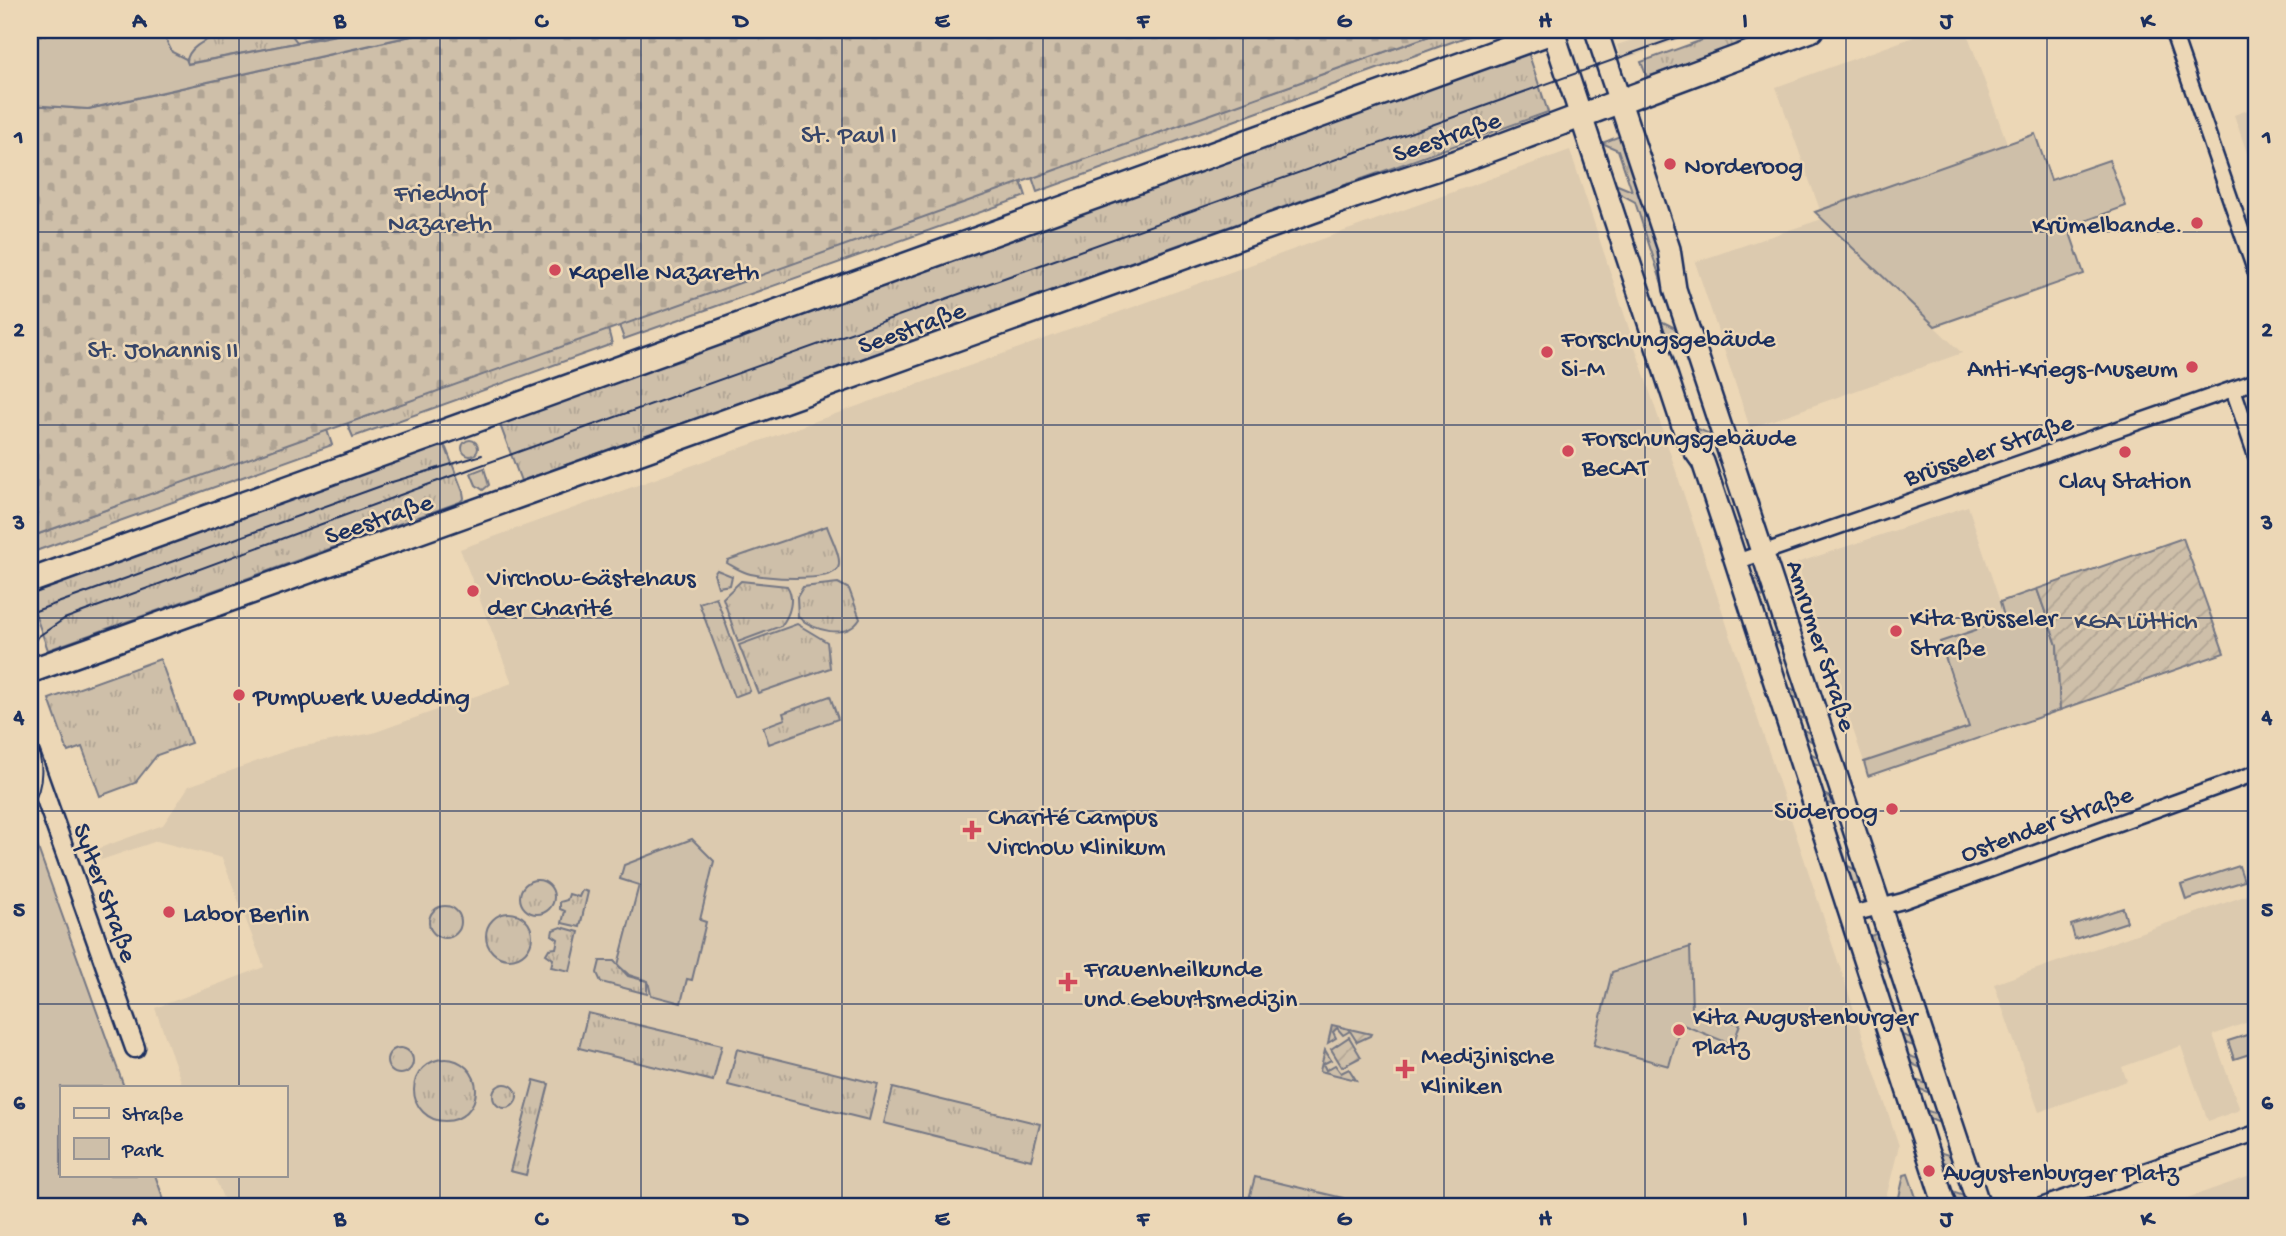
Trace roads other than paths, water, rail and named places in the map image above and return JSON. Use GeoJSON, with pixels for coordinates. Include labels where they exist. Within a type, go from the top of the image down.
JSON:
{"type":"FeatureCollection","features":[{"type":"Feature","properties":{"kind":"main road"},"geometry":{"type":"LineString","coordinates":[[30,582],[1554,30],[1688,441],[1703,462],[1945,1206]]}},
{"type":"Feature","properties":{"kind":"main road","name":"Amrumer Straße"},"geometry":{"type":"LineString","coordinates":[[1596,30],[1670,249],[1675,289],[1979,1206]]}},
{"type":"Feature","properties":{"kind":"main road","name":"Seestraße"},"geometry":{"type":"LineString","coordinates":[[30,671],[1354,196],[1460,161],[1620,99],[1811,30]]}},
{"type":"Feature","properties":{"kind":"street"},"geometry":{"type":"LineString","coordinates":[[2172,30],[2256,273]]}},
{"type":"Feature","properties":{"kind":"street","name":"Brüsseler Straße"},"geometry":{"type":"LineString","coordinates":[[1736,562],[2256,381]]}},
{"type":"Feature","properties":{"kind":"street"},"geometry":{"type":"LineString","coordinates":[[2233,389],[2256,456]]}},
{"type":"Feature","properties":{"kind":"street","name":"Sylter Straße"},"geometry":{"type":"LineString","coordinates":[[30,754],[135,1048]]}},
{"type":"Feature","properties":{"kind":"street","name":"Ostender Straße"},"geometry":{"type":"LineString","coordinates":[[1852,914],[1880,907],[2256,773]]}},
{"type":"Feature","properties":{"kind":"street"},"geometry":{"type":"LineString","coordinates":[[2041,1206],[2256,1133]]}},
{"type":"Feature","properties":{"kind":"tram line"},"geometry":{"type":"LineString","coordinates":[[30,647],[39,636],[64,619],[476,467],[1697,30]]}},
{"type":"Feature","properties":{"kind":"tram line"},"geometry":{"type":"LineString","coordinates":[[30,613],[392,482],[482,455]]}},
{"type":"Feature","properties":{"kind":"tram line"},"geometry":{"type":"LineString","coordinates":[[30,723],[41,766],[40,787],[30,809]]}},
{"type":"Feature","properties":{"kind":"place","name":"Norderoog"},"geometry":{"type":"Point","coordinates":[1670,164]}},
{"type":"Feature","properties":{"kind":"place","name":"Krümelbande."},"geometry":{"type":"Point","coordinates":[2197,223]}},
{"type":"Feature","properties":{"kind":"place","name":"Kapelle Nazareth"},"geometry":{"type":"Point","coordinates":[555,270]}},
{"type":"Feature","properties":{"kind":"place","name":"Forschungsgebäude Si-M"},"geometry":{"type":"Point","coordinates":[1547,352]}},
{"type":"Feature","properties":{"kind":"place","name":"Anti-Kriegs-Museum"},"geometry":{"type":"Point","coordinates":[2192,367]}},
{"type":"Feature","properties":{"kind":"place","name":"Forschungsgebäude BeCAT"},"geometry":{"type":"Point","coordinates":[1568,451]}},
{"type":"Feature","properties":{"kind":"place","name":"Clay Station"},"geometry":{"type":"Point","coordinates":[2125,452]}},
{"type":"Feature","properties":{"kind":"place","name":"Virchow-Gästehaus der Charité"},"geometry":{"type":"Point","coordinates":[473,591]}},
{"type":"Feature","properties":{"kind":"place","name":"Kita Brüsseler Straße"},"geometry":{"type":"Point","coordinates":[1896,631]}},
{"type":"Feature","properties":{"kind":"place","name":"Pumpwerk Wedding"},"geometry":{"type":"Point","coordinates":[239,695]}},
{"type":"Feature","properties":{"kind":"place","name":"Süderoog"},"geometry":{"type":"Point","coordinates":[1892,809]}},
{"type":"Feature","properties":{"kind":"place","name":"Charité Campus Virchow Klinikum"},"geometry":{"type":"Point","coordinates":[972,830]}},
{"type":"Feature","properties":{"kind":"place","name":"Labor Berlin"},"geometry":{"type":"Point","coordinates":[169,912]}},
{"type":"Feature","properties":{"kind":"place","name":"Frauenheilkunde und Geburtsmedizin"},"geometry":{"type":"Point","coordinates":[1068,982]}},
{"type":"Feature","properties":{"kind":"place","name":"Kita Augustenburger Platz"},"geometry":{"type":"Point","coordinates":[1679,1030]}},
{"type":"Feature","properties":{"kind":"place","name":"Medizinische Kliniken"},"geometry":{"type":"Point","coordinates":[1405,1069]}},
{"type":"Feature","properties":{"kind":"place","name":"Augustenburger Platz"},"geometry":{"type":"Point","coordinates":[1929,1171]}},
{"type":"Feature","properties":{"kind":"park label","name":"St. Paul I"},"geometry":{"type":"Point","coordinates":[849,133]}},
{"type":"Feature","properties":{"kind":"park label","name":"Friedhof Nazareth"},"geometry":{"type":"Point","coordinates":[440,206]}},
{"type":"Feature","properties":{"kind":"park label","name":"St. Johannis II"},"geometry":{"type":"Point","coordinates":[163,348]}},
{"type":"Feature","properties":{"kind":"park label","name":"KGA Lüttich"},"geometry":{"type":"Point","coordinates":[2136,619]}}]}
